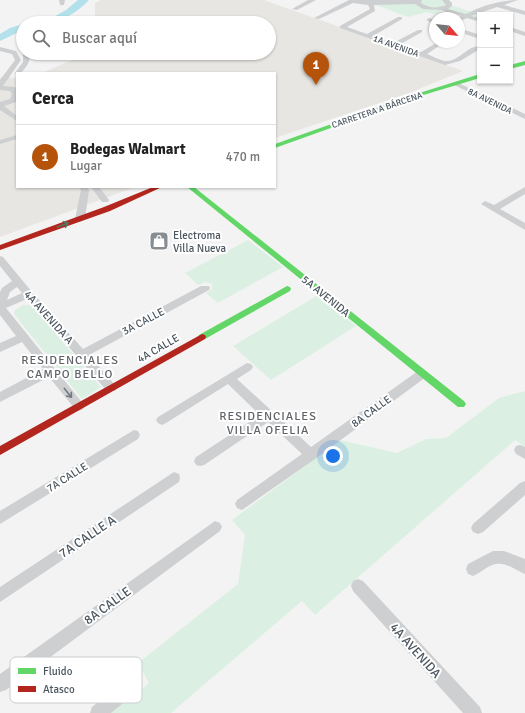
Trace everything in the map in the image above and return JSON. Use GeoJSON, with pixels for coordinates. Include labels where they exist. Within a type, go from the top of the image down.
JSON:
{"type":"FeatureCollection","features":[{"type":"Feature","properties":{"kind":"main road"},"geometry":{"type":"LineString","coordinates":[[513,66],[525,63]]}},
{"type":"Feature","properties":{"kind":"main road","name":"CARRETERA A BÁRCENA"},"geometry":{"type":"LineString","coordinates":[[276,146],[477,77]]}},
{"type":"Feature","properties":{"kind":"main road"},"geometry":{"type":"LineString","coordinates":[[0,248],[80,214],[105,200],[154,188]]}},
{"type":"Feature","properties":{"kind":"main road"},"geometry":{"type":"LineString","coordinates":[[0,240],[80,214],[97,213],[156,188]]}},
{"type":"Feature","properties":{"kind":"main road","name":"5A AVENIDA"},"geometry":{"type":"LineString","coordinates":[[191,188],[461,404]]}},
{"type":"Feature","properties":{"kind":"main road"},"geometry":{"type":"LineString","coordinates":[[105,200],[119,204]]}},
{"type":"Feature","properties":{"kind":"main road"},"geometry":{"type":"LineString","coordinates":[[97,213],[105,200]]}},
{"type":"Feature","properties":{"kind":"main road","name":"4A CALLE"},"geometry":{"type":"LineString","coordinates":[[0,451],[286,289]]}},
{"type":"Feature","properties":{"kind":"street"},"geometry":{"type":"LineString","coordinates":[[295,9],[313,0]]}},
{"type":"Feature","properties":{"kind":"street"},"geometry":{"type":"LineString","coordinates":[[466,16],[473,12],[515,0]]}},
{"type":"Feature","properties":{"kind":"street"},"geometry":{"type":"LineString","coordinates":[[317,18],[354,1],[370,6],[418,1],[424,8],[443,9],[477,19]]}},
{"type":"Feature","properties":{"kind":"street"},"geometry":{"type":"LineString","coordinates":[[443,9],[448,1],[477,13]]}},
{"type":"Feature","properties":{"kind":"street"},"geometry":{"type":"LineString","coordinates":[[498,5],[525,13]]}},
{"type":"Feature","properties":{"kind":"street","name":"1A AVENIDA"},"geometry":{"type":"LineString","coordinates":[[370,6],[373,10],[342,26],[443,63],[459,60],[477,48]]}},
{"type":"Feature","properties":{"kind":"street"},"geometry":{"type":"LineString","coordinates":[[368,36],[400,18]]}},
{"type":"Feature","properties":{"kind":"street"},"geometry":{"type":"LineString","coordinates":[[513,25],[525,28]]}},
{"type":"Feature","properties":{"kind":"street"},"geometry":{"type":"LineString","coordinates":[[513,30],[525,34]]}},
{"type":"Feature","properties":{"kind":"street"},"geometry":{"type":"LineString","coordinates":[[394,45],[420,31]]}},
{"type":"Feature","properties":{"kind":"street"},"geometry":{"type":"LineString","coordinates":[[465,32],[477,36]]}},
{"type":"Feature","properties":{"kind":"street"},"geometry":{"type":"LineString","coordinates":[[0,45],[16,48]]}},
{"type":"Feature","properties":{"kind":"street"},"geometry":{"type":"LineString","coordinates":[[421,55],[432,48]]}},
{"type":"Feature","properties":{"kind":"street"},"geometry":{"type":"LineString","coordinates":[[0,49],[14,52],[16,54]]}},
{"type":"Feature","properties":{"kind":"street"},"geometry":{"type":"LineString","coordinates":[[0,85],[18,60]]}},
{"type":"Feature","properties":{"kind":"street"},"geometry":{"type":"LineString","coordinates":[[19,72],[26,60]]}},
{"type":"Feature","properties":{"kind":"street"},"geometry":{"type":"LineString","coordinates":[[10,89],[10,84],[16,76]]}},
{"type":"Feature","properties":{"kind":"street","name":"8A AVENIDA"},"geometry":{"type":"LineString","coordinates":[[456,84],[525,117]]}},
{"type":"Feature","properties":{"kind":"street"},"geometry":{"type":"LineString","coordinates":[[0,88],[10,89],[16,94],[15,103],[0,106]]}},
{"type":"Feature","properties":{"kind":"street"},"geometry":{"type":"LineString","coordinates":[[0,106],[16,118]]}},
{"type":"Feature","properties":{"kind":"street"},"geometry":{"type":"LineString","coordinates":[[0,142],[16,137]]}},
{"type":"Feature","properties":{"kind":"street"},"geometry":{"type":"LineString","coordinates":[[0,148],[16,143]]}},
{"type":"Feature","properties":{"kind":"street"},"geometry":{"type":"LineString","coordinates":[[80,214],[84,200],[85,190],[83,188]]}},
{"type":"Feature","properties":{"kind":"street"},"geometry":{"type":"LineString","coordinates":[[96,188],[105,200]]}},
{"type":"Feature","properties":{"kind":"street"},"geometry":{"type":"LineString","coordinates":[[494,209],[525,190]]}},
{"type":"Feature","properties":{"kind":"street"},"geometry":{"type":"LineString","coordinates":[[485,204],[525,227]]}},
{"type":"Feature","properties":{"kind":"street","name":"4A AVENIDA A"},"geometry":{"type":"LineString","coordinates":[[0,259],[28,294],[111,388]]}},
{"type":"Feature","properties":{"kind":"street","name":"4A AVENIDA A"},"geometry":{"type":"LineString","coordinates":[[0,306],[6,290],[18,281]]}},
{"type":"Feature","properties":{"kind":"street","name":"3A CALLE"},"geometry":{"type":"LineString","coordinates":[[82,354],[205,288]]}},
{"type":"Feature","properties":{"kind":"street"},"geometry":{"type":"LineString","coordinates":[[28,294],[0,306],[79,406]]}},
{"type":"Feature","properties":{"kind":"street"},"geometry":{"type":"LineString","coordinates":[[0,348],[23,337]]}},
{"type":"Feature","properties":{"kind":"street"},"geometry":{"type":"LineString","coordinates":[[162,420],[247,367]]}},
{"type":"Feature","properties":{"kind":"street"},"geometry":{"type":"LineString","coordinates":[[0,397],[50,371]]}},
{"type":"Feature","properties":{"kind":"street","name":"8A CALLE"},"geometry":{"type":"LineString","coordinates":[[242,504],[422,374]]}},
{"type":"Feature","properties":{"kind":"street"},"geometry":{"type":"LineString","coordinates":[[229,378],[311,455]]}},
{"type":"Feature","properties":{"kind":"street"},"geometry":{"type":"LineString","coordinates":[[200,462],[268,416]]}},
{"type":"Feature","properties":{"kind":"street","name":"7A CALLE"},"geometry":{"type":"LineString","coordinates":[[0,518],[134,435]]}},
{"type":"Feature","properties":{"kind":"street","name":"7A CALLE A"},"geometry":{"type":"LineString","coordinates":[[0,595],[174,478]]}},
{"type":"Feature","properties":{"kind":"street"},"geometry":{"type":"LineString","coordinates":[[478,528],[525,486]]}},
{"type":"Feature","properties":{"kind":"street","name":"8A CALLE"},"geometry":{"type":"LineString","coordinates":[[37,657],[215,526]]}},
{"type":"Feature","properties":{"kind":"street"},"geometry":{"type":"LineString","coordinates":[[473,569],[491,558],[499,556],[506,557],[525,567]]}},
{"type":"Feature","properties":{"kind":"street","name":"4A AVENIDA"},"geometry":{"type":"LineString","coordinates":[[358,586],[474,713]]}},
{"type":"Feature","properties":{"kind":"street","name":"8A CALLE"},"geometry":{"type":"LineString","coordinates":[[0,684],[10,677]]}},
{"type":"Feature","properties":{"kind":"street"},"geometry":{"type":"LineString","coordinates":[[98,713],[110,703]]}},
{"type":"Feature","properties":{"kind":"shaded area"},"geometry":{"type":"Polygon","coordinates":[[[101,0],[264,0],[463,71],[409,93],[276,138],[276,72],[44,72],[72,60],[276,60],[276,16],[95,16],[95,3],[101,0]]]}},
{"type":"Feature","properties":{"kind":"shaded area"},"geometry":{"type":"Polygon","coordinates":[[[0,78],[16,78],[16,188],[132,188],[0,237],[0,78]]]}},
{"type":"Feature","properties":{"kind":"green space"},"geometry":{"type":"Polygon","coordinates":[[[419,0],[445,0],[450,5],[477,13],[477,19],[465,15],[465,12],[454,12],[444,9],[438,12],[427,12],[408,17],[376,5],[419,0]]]}},
{"type":"Feature","properties":{"kind":"green space"},"geometry":{"type":"Polygon","coordinates":[[[248,240],[283,267],[218,303],[206,293],[212,289],[212,284],[205,282],[198,285],[185,273],[248,240]]]}},
{"type":"Feature","properties":{"kind":"green space"},"geometry":{"type":"Polygon","coordinates":[[[318,295],[356,326],[271,380],[233,346],[318,295]]]}},
{"type":"Feature","properties":{"kind":"green space"},"geometry":{"type":"Polygon","coordinates":[[[23,305],[29,305],[34,308],[101,387],[82,399],[14,314],[15,310],[23,305]]]}},
{"type":"Feature","properties":{"kind":"green space"},"geometry":{"type":"Polygon","coordinates":[[[525,391],[525,447],[515,440],[315,615],[302,601],[171,713],[111,713],[124,703],[142,703],[142,689],[149,683],[142,670],[142,660],[238,584],[245,535],[232,520],[340,440],[397,453],[426,439],[446,438],[499,398],[525,391]]]}},
{"type":"Feature","properties":{"kind":"waterway"},"geometry":{"type":"LineString","coordinates":[[61,16],[84,0]]}},
{"type":"Feature","properties":{"kind":"waterway"},"geometry":{"type":"LineString","coordinates":[[0,38],[16,29]]}},
{"type":"Feature","properties":{"kind":"traffic: fast"},"geometry":{"type":"LineString","coordinates":[[513,66],[525,63]]}},
{"type":"Feature","properties":{"kind":"traffic: fast"},"geometry":{"type":"LineString","coordinates":[[276,146],[418,95],[477,77]]}},
{"type":"Feature","properties":{"kind":"traffic: fast"},"geometry":{"type":"LineString","coordinates":[[191,188],[461,404]]}},
{"type":"Feature","properties":{"kind":"traffic: fast"},"geometry":{"type":"LineString","coordinates":[[202,337],[287,289]]}},
{"type":"Feature","properties":{"kind":"traffic: jam"},"geometry":{"type":"LineString","coordinates":[[0,248],[107,209],[157,188]]}},
{"type":"Feature","properties":{"kind":"traffic: jam"},"geometry":{"type":"LineString","coordinates":[[0,451],[202,337]]}},
{"type":"Feature","properties":{"kind":"place","name":"Bodegas Walmart"},"geometry":{"type":"Point","coordinates":[316,85]}},
{"type":"Feature","properties":{"kind":"place","name":"Electroma Villa Nueva"},"geometry":{"type":"Point","coordinates":[159,241]}},
{"type":"Feature","properties":{"kind":"district","name":"RESIDENCIALES CAMPO BELLO"},"geometry":{"type":"Point","coordinates":[70,367]}},
{"type":"Feature","properties":{"kind":"district","name":"RESIDENCIALES VILLA OFELIA"},"geometry":{"type":"Point","coordinates":[268,423]}}]}
